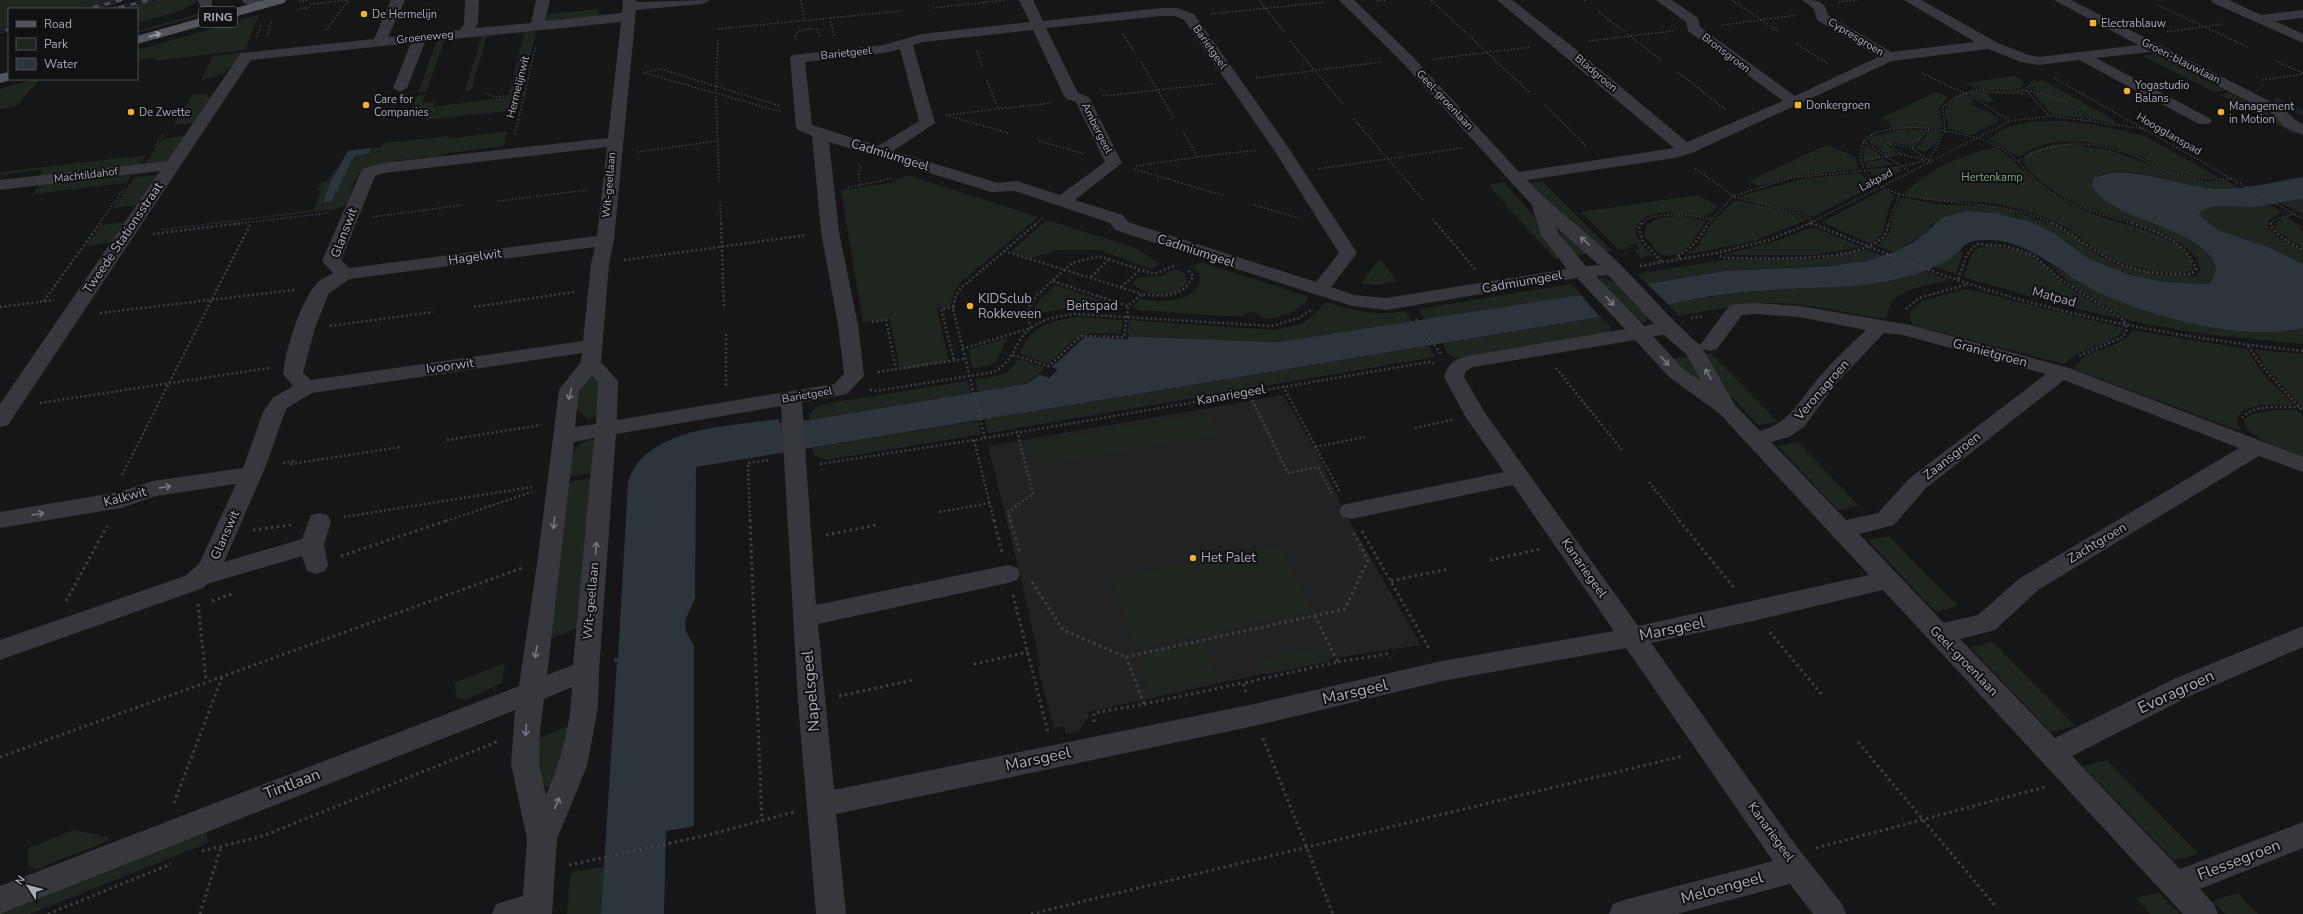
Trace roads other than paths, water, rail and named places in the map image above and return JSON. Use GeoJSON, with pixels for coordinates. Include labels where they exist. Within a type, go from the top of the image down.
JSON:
{"type":"FeatureCollection","features":[{"type":"Feature","properties":{"kind":"main road","name":"RING"},"geometry":{"type":"LineString","coordinates":[[138,27],[207,4],[236,0]]}},
{"type":"Feature","properties":{"kind":"main road","name":"RING"},"geometry":{"type":"LineString","coordinates":[[138,40],[220,17],[260,2],[279,0]]}},
{"type":"Feature","properties":{"kind":"street"},"geometry":{"type":"LineString","coordinates":[[249,0],[260,2]]}},
{"type":"Feature","properties":{"kind":"street"},"geometry":{"type":"LineString","coordinates":[[379,42],[398,0]]}},
{"type":"Feature","properties":{"kind":"street"},"geometry":{"type":"LineString","coordinates":[[465,33],[471,24],[472,0]]}},
{"type":"Feature","properties":{"kind":"street"},"geometry":{"type":"LineString","coordinates":[[537,26],[543,0]]}},
{"type":"Feature","properties":{"kind":"street","name":"Groeneweg"},"geometry":{"type":"LineString","coordinates":[[250,49],[311,49],[604,19],[629,8],[703,0]]}},
{"type":"Feature","properties":{"kind":"street","name":"Ambergeel"},"geometry":{"type":"LineString","coordinates":[[1026,0],[1037,26],[1072,96],[1082,99],[1114,163],[1063,201]]}},
{"type":"Feature","properties":{"kind":"street","name":"Geel-groenlaan"},"geometry":{"type":"LineString","coordinates":[[1346,0],[1408,61],[1540,204],[1599,254],[1612,270],[1652,309],[1668,328],[1695,352],[1709,374],[1726,408]]}},
{"type":"Feature","properties":{"kind":"street","name":"Bladgroen"},"geometry":{"type":"LineString","coordinates":[[1504,0],[1558,44],[1568,50],[1681,152]]}},
{"type":"Feature","properties":{"kind":"street","name":"Bronsgroen"},"geometry":{"type":"LineString","coordinates":[[1663,0],[1693,21],[1693,28],[1794,102]]}},
{"type":"Feature","properties":{"kind":"street","name":"Cypresgroen"},"geometry":{"type":"LineString","coordinates":[[1809,0],[1820,7],[1822,17],[1889,57]]}},
{"type":"Feature","properties":{"kind":"street"},"geometry":{"type":"LineString","coordinates":[[1911,0],[1992,44],[2029,61],[2154,47]]}},
{"type":"Feature","properties":{"kind":"street","name":"Groen-blauwlaan"},"geometry":{"type":"LineString","coordinates":[[2061,0],[2278,111],[2289,123],[2303,130]]}},
{"type":"Feature","properties":{"kind":"street"},"geometry":{"type":"LineString","coordinates":[[2218,0],[2303,39]]}},
{"type":"Feature","properties":{"kind":"street"},"geometry":{"type":"LineString","coordinates":[[207,4],[220,17]]}},
{"type":"Feature","properties":{"kind":"street","name":"Wit-geellaan"},"geometry":{"type":"LineString","coordinates":[[537,910],[541,871],[542,839],[525,764],[526,730],[530,692],[550,557],[565,436],[569,390],[593,354],[600,264],[604,240],[620,76],[629,8]]}},
{"type":"Feature","properties":{"kind":"street","name":"Barietgeel"},"geometry":{"type":"LineString","coordinates":[[565,436],[726,409],[792,406],[840,389],[848,384],[854,376],[848,326],[830,232],[820,134],[804,126],[797,58],[884,48],[922,38],[1161,12],[1177,12],[1189,17],[1280,147],[1294,172],[1348,253],[1320,289]]}},
{"type":"Feature","properties":{"kind":"street"},"geometry":{"type":"LineString","coordinates":[[2260,19],[2303,14]]}},
{"type":"Feature","properties":{"kind":"street"},"geometry":{"type":"LineString","coordinates":[[400,88],[420,38]]}},
{"type":"Feature","properties":{"kind":"street"},"geometry":{"type":"LineString","coordinates":[[880,152],[927,123],[905,43]]}},
{"type":"Feature","properties":{"kind":"street"},"geometry":{"type":"LineString","coordinates":[[1516,177],[1681,152],[1794,102],[1889,57],[1992,44]]}},
{"type":"Feature","properties":{"kind":"street","name":"Tweede Stationsstraat"},"geometry":{"type":"LineString","coordinates":[[6,406],[69,318],[250,49]]}},
{"type":"Feature","properties":{"kind":"street"},"geometry":{"type":"LineString","coordinates":[[2081,56],[2204,121]]}},
{"type":"Feature","properties":{"kind":"street","name":"Groen-blauwlaan"},"geometry":{"type":"LineString","coordinates":[[2259,101],[2303,118]]}},
{"type":"Feature","properties":{"kind":"street","name":"Cadmiumgeel"},"geometry":{"type":"LineString","coordinates":[[820,134],[997,188],[1017,186],[1116,219],[1121,226],[1209,256],[1352,300],[1386,304],[1583,273]]}},
{"type":"Feature","properties":{"kind":"street","name":"Glanswit"},"geometry":{"type":"LineString","coordinates":[[202,577],[208,570],[226,534],[274,412],[280,404],[306,387],[293,374],[293,365],[305,330],[323,287],[345,274],[331,261],[368,173],[373,170],[510,152],[613,149]]}},
{"type":"Feature","properties":{"kind":"street","name":"Machtildahof"},"geometry":{"type":"LineString","coordinates":[[0,185],[172,165]]}},
{"type":"Feature","properties":{"kind":"street","name":"Geel-groenlaan"},"geometry":{"type":"LineString","coordinates":[[1540,204],[1550,235],[1569,260],[1583,273],[1676,373],[1726,408],[2203,914]]}},
{"type":"Feature","properties":{"kind":"street","name":"Hagelwit"},"geometry":{"type":"LineString","coordinates":[[345,274],[604,240]]}},
{"type":"Feature","properties":{"kind":"street"},"geometry":{"type":"LineString","coordinates":[[1583,273],[1612,270]]}},
{"type":"Feature","properties":{"kind":"street","name":"Granietgroen"},"geometry":{"type":"LineString","coordinates":[[1710,345],[1736,310],[1758,307],[1834,316],[1879,328],[1904,329],[2062,372],[2303,465]]}},
{"type":"Feature","properties":{"kind":"street"},"geometry":{"type":"LineString","coordinates":[[1638,333],[1668,328]]}},
{"type":"Feature","properties":{"kind":"street","name":"Veronagroen"},"geometry":{"type":"LineString","coordinates":[[1755,439],[1781,432],[1796,422],[1827,381],[1879,328]]}},
{"type":"Feature","properties":{"kind":"street","name":"Kanariegeel"},"geometry":{"type":"LineString","coordinates":[[1638,333],[1542,351],[1467,362],[1457,368],[1454,377],[1476,416],[1792,862],[1831,914]]}},
{"type":"Feature","properties":{"kind":"street","name":"Wit-geellaan"},"geometry":{"type":"LineString","coordinates":[[542,839],[573,766],[585,707],[586,671],[606,429],[608,381],[593,354]]}},
{"type":"Feature","properties":{"kind":"street","name":"Ivoorwit"},"geometry":{"type":"LineString","coordinates":[[306,387],[593,354]]}},
{"type":"Feature","properties":{"kind":"street","name":"Zaansgroen"},"geometry":{"type":"LineString","coordinates":[[1841,530],[1886,519],[1918,483],[2062,372]]}},
{"type":"Feature","properties":{"kind":"street","name":"Napelsgeel"},"geometry":{"type":"LineString","coordinates":[[792,406],[793,460],[811,702],[822,805],[830,914]]}},
{"type":"Feature","properties":{"kind":"street","name":"Zachtgroen"},"geometry":{"type":"LineString","coordinates":[[1938,634],[1986,623],[2029,584],[2252,445]]}},
{"type":"Feature","properties":{"kind":"street","name":"Kalkwit"},"geometry":{"type":"LineString","coordinates":[[0,520],[114,502],[153,489],[252,471]]}},
{"type":"Feature","properties":{"kind":"street"},"geometry":{"type":"LineString","coordinates":[[1346,513],[1519,476]]}},
{"type":"Feature","properties":{"kind":"street","name":"Glanswit"},"geometry":{"type":"LineString","coordinates":[[0,650],[140,601],[202,577],[314,555],[320,521]]}},
{"type":"Feature","properties":{"kind":"street"},"geometry":{"type":"LineString","coordinates":[[805,617],[1019,570]]}},
{"type":"Feature","properties":{"kind":"street","name":"Marsgeel"},"geometry":{"type":"LineString","coordinates":[[822,805],[1254,715],[1442,672],[1633,637],[1761,610],[1888,580]]}},
{"type":"Feature","properties":{"kind":"street","name":"Evoragroen"},"geometry":{"type":"LineString","coordinates":[[2052,753],[2183,687],[2303,636]]}},
{"type":"Feature","properties":{"kind":"street","name":"Tintlaan"},"geometry":{"type":"LineString","coordinates":[[0,900],[162,835],[586,671]]}},
{"type":"Feature","properties":{"kind":"street","name":"Flessegroen"},"geometry":{"type":"LineString","coordinates":[[2175,884],[2303,835]]}},
{"type":"Feature","properties":{"kind":"street","name":"Meloengeel"},"geometry":{"type":"LineString","coordinates":[[1624,914],[1792,862]]}},
{"type":"Feature","properties":{"kind":"street"},"geometry":{"type":"LineString","coordinates":[[507,914],[537,910]]}},
{"type":"Feature","properties":{"kind":"water"},"geometry":{"type":"Polygon","coordinates":[[[370,148],[369,153],[356,156],[351,162],[332,201],[323,203],[330,182],[348,151],[370,148]]]}},
{"type":"Feature","properties":{"kind":"water"},"geometry":{"type":"Polygon","coordinates":[[[2109,173],[2147,175],[2196,186],[2221,189],[2256,186],[2303,177],[2303,199],[2255,207],[2215,206],[2202,210],[2199,215],[2218,230],[2268,247],[2303,264],[2303,328],[2278,332],[2251,332],[2192,324],[2162,316],[2134,307],[2086,286],[2024,248],[1993,240],[1980,240],[1968,243],[1950,258],[1930,269],[1874,284],[1745,292],[1714,296],[1669,305],[1647,284],[1725,271],[1829,266],[1866,261],[1894,252],[1912,243],[1941,218],[1967,211],[1996,213],[2028,221],[2052,232],[2089,259],[2127,274],[2163,282],[2209,284],[2216,271],[2212,259],[2201,248],[2186,238],[2119,209],[2098,194],[2092,186],[2093,178],[2109,173]]]}},
{"type":"Feature","properties":{"kind":"water"},"geometry":{"type":"Polygon","coordinates":[[[1581,295],[1600,317],[696,467],[695,598],[685,621],[686,632],[694,646],[694,826],[666,831],[664,914],[601,914],[617,662],[614,663],[614,658],[618,658],[628,483],[637,464],[651,450],[670,440],[691,433],[714,428],[779,419],[779,423],[810,420],[1025,384],[1036,378],[1083,336],[1093,335],[1279,342],[1581,295]]]}},
{"type":"Feature","properties":{"kind":"railway"},"geometry":{"type":"LineString","coordinates":[[91,8],[121,0]]}},
{"type":"Feature","properties":{"kind":"railway"},"geometry":{"type":"LineString","coordinates":[[117,8],[150,0]]}},
{"type":"Feature","properties":{"kind":"railway"},"geometry":{"type":"LineString","coordinates":[[0,32],[8,29]]}},
{"type":"Feature","properties":{"kind":"place","name":"De Hermelijn"},"geometry":{"type":"Point","coordinates":[364,14]}},
{"type":"Feature","properties":{"kind":"place","name":"Electrablauw"},"geometry":{"type":"Point","coordinates":[2093,23]}},
{"type":"Feature","properties":{"kind":"place","name":"Yogastudio Balans"},"geometry":{"type":"Point","coordinates":[2127,91]}},
{"type":"Feature","properties":{"kind":"place","name":"Care for Companies"},"geometry":{"type":"Point","coordinates":[366,105]}},
{"type":"Feature","properties":{"kind":"place","name":"Donkergroen"},"geometry":{"type":"Point","coordinates":[1798,105]}},
{"type":"Feature","properties":{"kind":"place","name":"De Zwette"},"geometry":{"type":"Point","coordinates":[131,112]}},
{"type":"Feature","properties":{"kind":"place","name":"Management in Motion"},"geometry":{"type":"Point","coordinates":[2221,112]}},
{"type":"Feature","properties":{"kind":"place","name":"KIDSclub Rokkeveen"},"geometry":{"type":"Point","coordinates":[970,306]}},
{"type":"Feature","properties":{"kind":"place","name":"Het Palet"},"geometry":{"type":"Point","coordinates":[1193,558]}},
{"type":"Feature","properties":{"kind":"park label","name":"Hertenkamp"},"geometry":{"type":"Point","coordinates":[1992,177]}}]}
